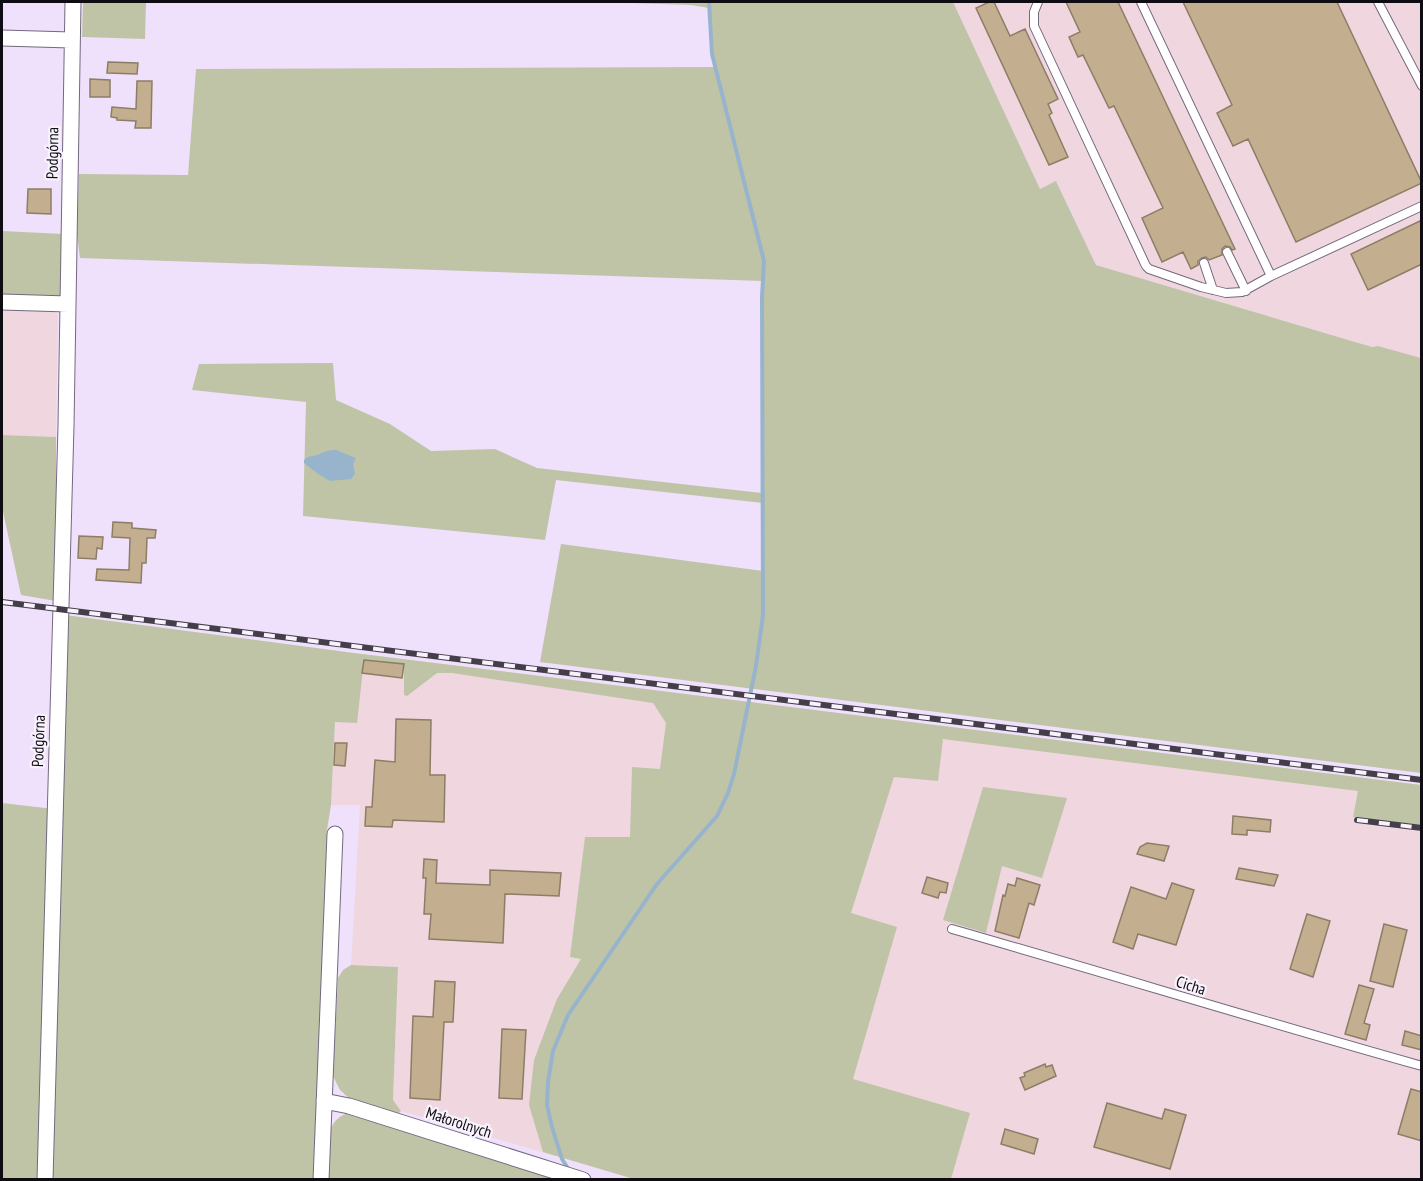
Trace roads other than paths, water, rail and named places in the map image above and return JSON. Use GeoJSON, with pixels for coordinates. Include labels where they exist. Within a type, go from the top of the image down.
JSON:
{"type":"FeatureCollection","features":[{"type":"Feature","properties":{"kind":"street","name":"Podgórna"},"geometry":{"type":"LineString","coordinates":[[45,1179],[66,415],[73,2]]}},
{"type":"Feature","properties":{"kind":"street"},"geometry":{"type":"LineString","coordinates":[[2,38],[72,40]]}},
{"type":"Feature","properties":{"kind":"street"},"geometry":{"type":"LineString","coordinates":[[2,302],[68,304]]}},
{"type":"Feature","properties":{"kind":"street"},"geometry":{"type":"LineString","coordinates":[[321,1179],[335,834]]}},
{"type":"Feature","properties":{"kind":"street","name":"Małorolnych"},"geometry":{"type":"LineString","coordinates":[[324,1101],[349,1106],[583,1179]]}},
{"type":"Feature","properties":{"kind":"lane"},"geometry":{"type":"LineString","coordinates":[[1038,2],[1034,12],[1034,27],[1146,266],[1151,270],[1213,290],[1238,293],[1422,206]]}},
{"type":"Feature","properties":{"kind":"lane"},"geometry":{"type":"LineString","coordinates":[[1141,2],[1271,276]]}},
{"type":"Feature","properties":{"kind":"lane"},"geometry":{"type":"LineString","coordinates":[[1378,2],[1422,86]]}},
{"type":"Feature","properties":{"kind":"lane"},"geometry":{"type":"LineString","coordinates":[[1227,252],[1246,291]]}},
{"type":"Feature","properties":{"kind":"lane"},"geometry":{"type":"LineString","coordinates":[[1204,263],[1213,290]]}},
{"type":"Feature","properties":{"kind":"lane","name":"Cicha"},"geometry":{"type":"LineString","coordinates":[[952,929],[1312,1036],[1422,1066]]}},
{"type":"Feature","properties":{"kind":"water"},"geometry":{"type":"Polygon","coordinates":[[[336,450],[356,458],[353,464],[355,474],[351,479],[330,481],[304,463],[304,460],[309,457],[336,450]]]}},
{"type":"Feature","properties":{"kind":"waterway"},"geometry":{"type":"LineString","coordinates":[[569,1170],[562,1159],[547,1105],[553,1051],[568,1015],[657,884],[717,816],[734,774],[756,666],[763,615],[762,297],[764,261],[712,54],[709,2]]}},
{"type":"Feature","properties":{"kind":"railway"},"geometry":{"type":"LineString","coordinates":[[2,602],[1422,780]]}},
{"type":"Feature","properties":{"kind":"railway"},"geometry":{"type":"LineString","coordinates":[[1357,820],[1422,828]]}}]}
